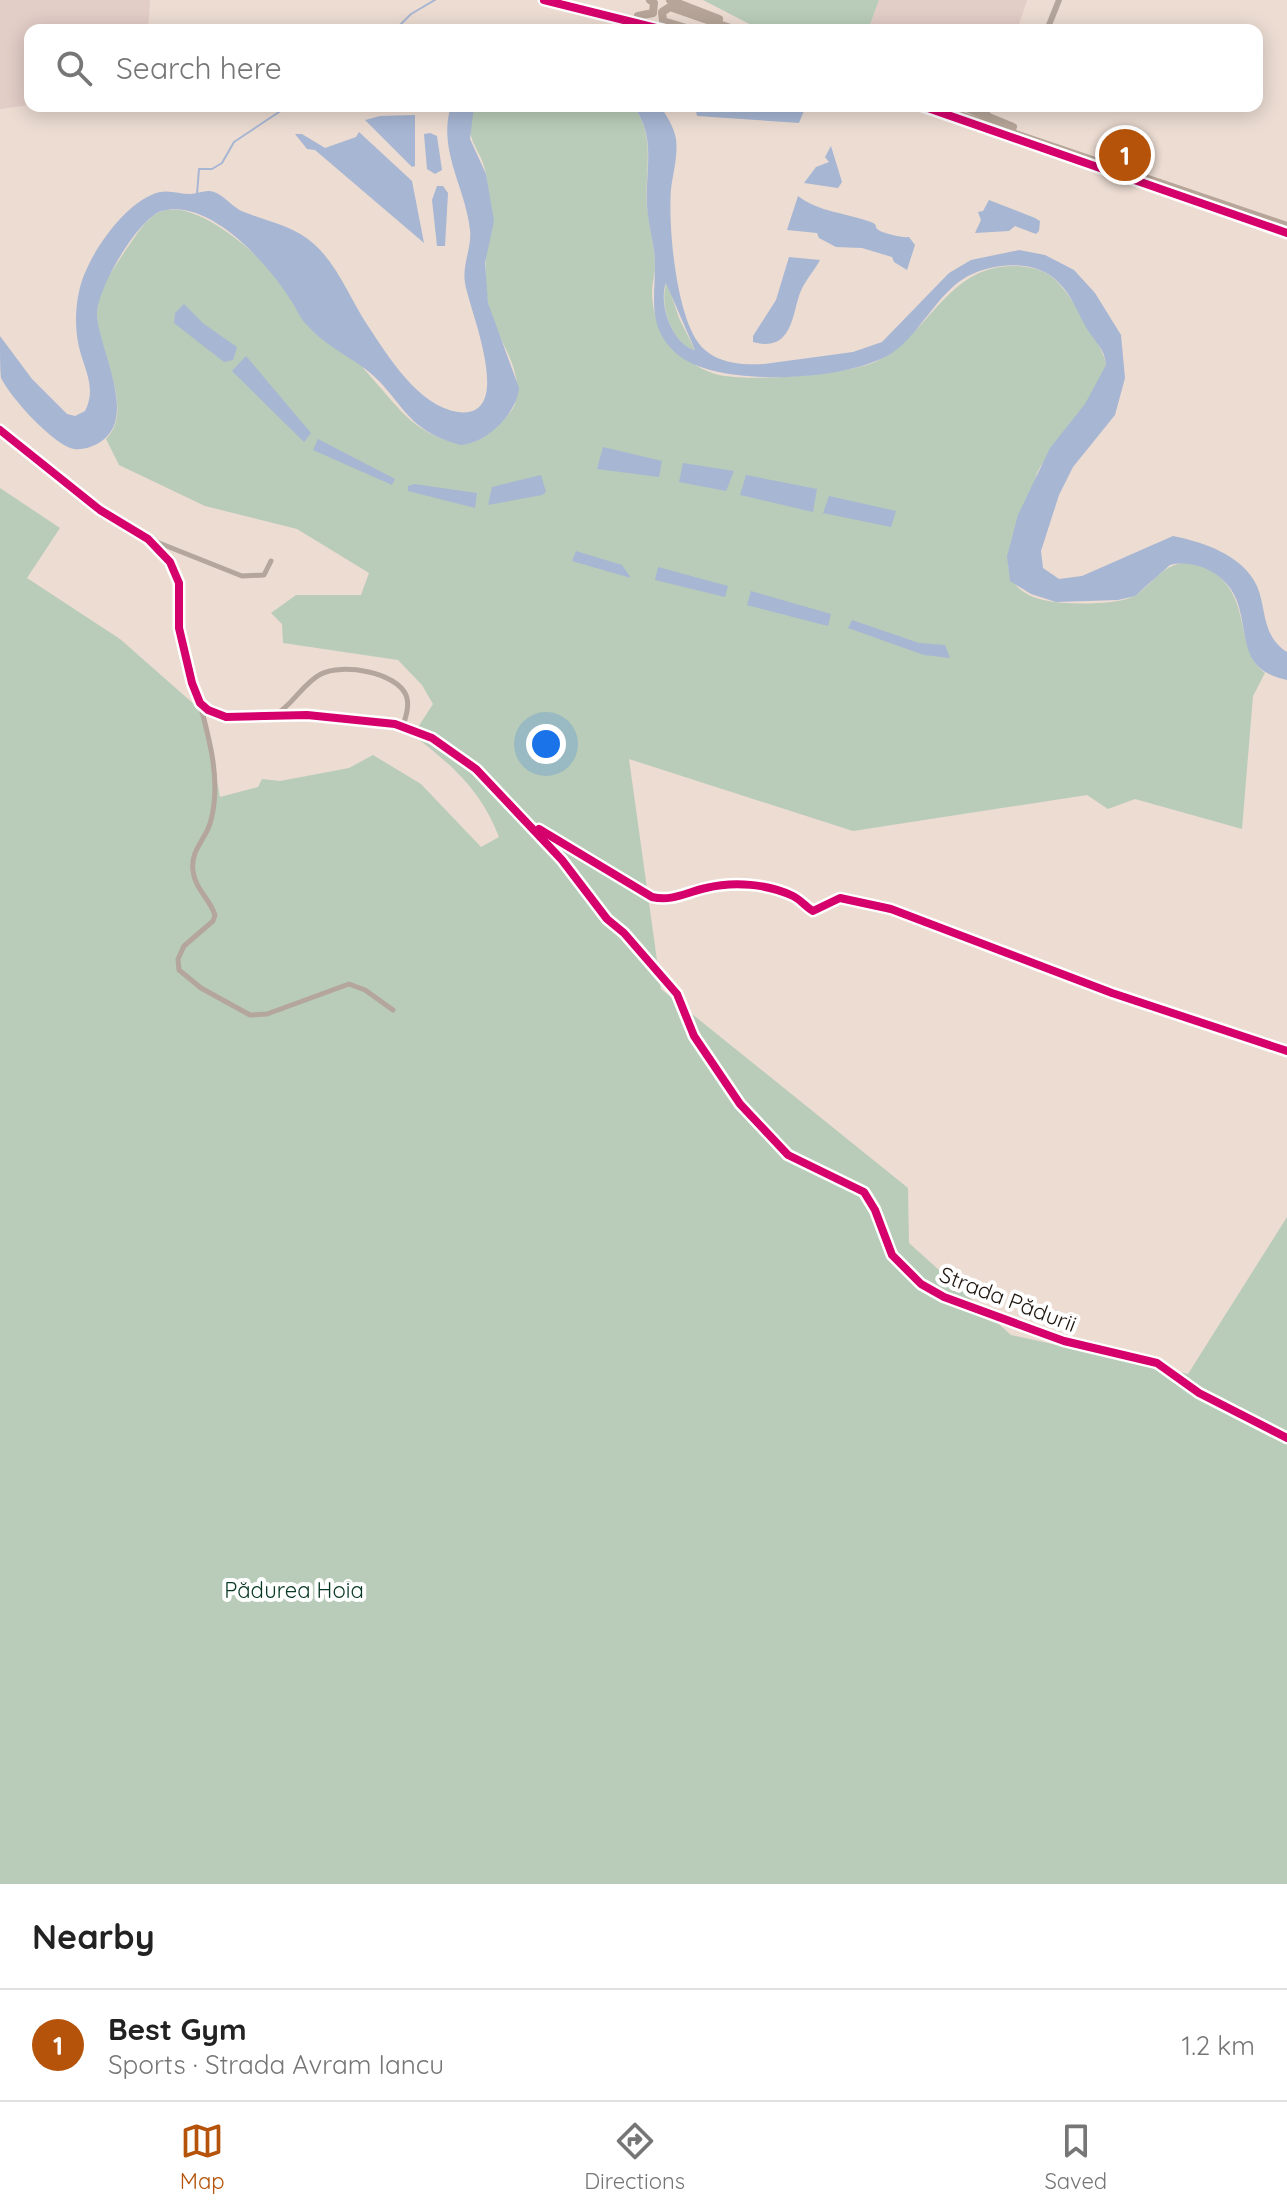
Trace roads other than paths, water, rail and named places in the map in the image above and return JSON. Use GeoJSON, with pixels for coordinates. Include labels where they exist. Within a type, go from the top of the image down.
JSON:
{"type":"FeatureCollection","features":[{"type":"Feature","properties":{"kind":"main road"},"geometry":{"type":"LineString","coordinates":[[552,0],[649,24]]}},
{"type":"Feature","properties":{"kind":"main road"},"geometry":{"type":"LineString","coordinates":[[609,14],[649,16],[654,7],[650,0]]}},
{"type":"Feature","properties":{"kind":"main road"},"geometry":{"type":"LineString","coordinates":[[670,0],[730,24]]}},
{"type":"Feature","properties":{"kind":"main road"},"geometry":{"type":"LineString","coordinates":[[673,24],[663,21],[662,12],[670,7],[719,24]]}},
{"type":"Feature","properties":{"kind":"main road"},"geometry":{"type":"LineString","coordinates":[[952,112],[1287,226]]}},
{"type":"Feature","properties":{"kind":"main road"},"geometry":{"type":"LineString","coordinates":[[981,112],[1063,148]]}},
{"type":"Feature","properties":{"kind":"street"},"geometry":{"type":"LineString","coordinates":[[1049,24],[1059,0]]}},
{"type":"Feature","properties":{"kind":"street"},"geometry":{"type":"LineString","coordinates":[[0,430],[100,510],[148,539],[242,576],[264,575],[271,561]]}},
{"type":"Feature","properties":{"kind":"street"},"geometry":{"type":"LineString","coordinates":[[148,539],[170,562],[178,576],[179,628],[200,703],[216,794],[210,825],[196,848],[193,870],[196,884],[215,915],[213,921],[184,946],[178,959],[179,970],[201,988],[250,1015],[267,1014],[349,984],[365,990],[393,1010]]}},
{"type":"Feature","properties":{"kind":"street"},"geometry":{"type":"LineString","coordinates":[[275,715],[320,674],[356,672],[381,675],[399,686],[407,696],[408,708],[403,726]]}},
{"type":"Feature","properties":{"kind":"street","name":"Strada Pădurii"},"geometry":{"type":"LineString","coordinates":[[200,703],[210,712],[226,717],[275,715],[357,719],[403,726],[432,738],[472,766],[562,860],[607,919],[624,933],[677,994],[694,1036],[740,1104],[788,1155],[864,1192],[875,1210],[892,1255],[921,1284],[944,1297],[1064,1341],[1157,1363],[1199,1393],[1287,1438]]}},
{"type":"Feature","properties":{"kind":"street","name":"Strada Pădurii"},"geometry":{"type":"LineString","coordinates":[[532,832],[538,829],[549,832],[605,871],[652,897],[664,899],[688,896],[707,888],[757,885],[791,895],[812,910],[840,898],[875,906],[1015,953],[1112,993],[1287,1050]]}},
{"type":"Feature","properties":{"kind":"water"},"geometry":{"type":"Polygon","coordinates":[[[450,112],[473,112],[470,139],[486,174],[494,221],[485,263],[488,303],[519,388],[507,416],[481,439],[461,445],[426,431],[377,379],[312,331],[280,285],[236,237],[199,214],[180,210],[162,211],[152,216],[120,256],[103,289],[97,315],[117,403],[116,419],[110,433],[90,447],[68,447],[21,406],[1,378],[0,336],[32,379],[67,414],[75,416],[85,411],[90,386],[78,340],[76,312],[89,264],[121,218],[147,197],[160,192],[190,194],[208,191],[218,194],[240,210],[290,229],[307,239],[331,263],[385,351],[417,390],[443,408],[458,412],[475,410],[485,399],[485,360],[465,283],[470,230],[450,153],[450,112]]]}},
{"type":"Feature","properties":{"kind":"water"},"geometry":{"type":"Polygon","coordinates":[[[636,112],[664,112],[674,130],[676,152],[671,189],[671,226],[681,298],[695,338],[711,355],[725,361],[764,364],[853,352],[882,342],[949,273],[971,260],[1019,250],[1045,255],[1074,270],[1095,293],[1121,335],[1125,378],[1115,415],[1073,467],[1059,495],[1041,551],[1043,568],[1059,579],[1082,576],[1173,536],[1221,552],[1242,566],[1257,586],[1269,630],[1287,652],[1287,680],[1261,669],[1254,661],[1234,594],[1220,578],[1201,567],[1170,565],[1135,596],[1118,600],[1056,602],[1031,594],[1010,581],[1007,556],[1018,515],[1050,448],[1085,404],[1106,365],[1102,350],[1071,299],[1050,275],[1015,265],[991,268],[968,276],[947,292],[912,335],[892,353],[872,363],[846,370],[816,375],[752,376],[722,373],[696,365],[667,344],[657,323],[655,258],[647,205],[645,129],[636,112]],[[666,283],[664,301],[669,322],[687,346],[695,350],[666,283]]]}},
{"type":"Feature","properties":{"kind":"water"},"geometry":{"type":"Polygon","coordinates":[[[696,112],[804,112],[799,123],[697,116],[696,112]]]}},
{"type":"Feature","properties":{"kind":"water"},"geometry":{"type":"Polygon","coordinates":[[[415,115],[415,166],[412,167],[365,120],[380,116],[415,115]]]}},
{"type":"Feature","properties":{"kind":"water"},"geometry":{"type":"Polygon","coordinates":[[[359,132],[412,181],[424,243],[315,150],[307,149],[295,134],[302,134],[325,148],[356,137],[359,132]]]}},
{"type":"Feature","properties":{"kind":"water"},"geometry":{"type":"Polygon","coordinates":[[[424,134],[437,136],[442,170],[435,174],[427,169],[424,134]]]}},
{"type":"Feature","properties":{"kind":"water"},"geometry":{"type":"Polygon","coordinates":[[[831,146],[842,182],[838,188],[804,183],[816,167],[829,162],[825,157],[831,146]]]}},
{"type":"Feature","properties":{"kind":"water"},"geometry":{"type":"Polygon","coordinates":[[[437,186],[443,186],[448,193],[445,246],[437,246],[432,200],[437,186]]]}},
{"type":"Feature","properties":{"kind":"water"},"geometry":{"type":"Polygon","coordinates":[[[798,196],[824,209],[871,222],[883,232],[909,237],[915,245],[907,270],[894,262],[892,257],[862,248],[836,247],[819,238],[817,233],[787,230],[798,196]]]}},
{"type":"Feature","properties":{"kind":"water"},"geometry":{"type":"Polygon","coordinates":[[[989,200],[1040,221],[1039,231],[1036,234],[1015,226],[1009,231],[975,233],[981,220],[978,212],[983,211],[989,200]]]}},
{"type":"Feature","properties":{"kind":"water"},"geometry":{"type":"Polygon","coordinates":[[[789,257],[820,260],[802,289],[792,321],[783,337],[766,344],[753,342],[753,336],[776,300],[789,257]]]}},
{"type":"Feature","properties":{"kind":"water"},"geometry":{"type":"Polygon","coordinates":[[[184,304],[204,324],[237,347],[233,360],[224,362],[174,323],[175,313],[184,304]]]}},
{"type":"Feature","properties":{"kind":"water"},"geometry":{"type":"Polygon","coordinates":[[[246,356],[311,433],[304,442],[232,371],[246,356]]]}},
{"type":"Feature","properties":{"kind":"water"},"geometry":{"type":"Polygon","coordinates":[[[318,439],[395,479],[392,485],[313,450],[318,439]]]}},
{"type":"Feature","properties":{"kind":"water"},"geometry":{"type":"Polygon","coordinates":[[[603,447],[662,461],[659,477],[597,469],[603,447]]]}},
{"type":"Feature","properties":{"kind":"water"},"geometry":{"type":"Polygon","coordinates":[[[683,463],[734,471],[726,491],[679,482],[683,463]]]}},
{"type":"Feature","properties":{"kind":"water"},"geometry":{"type":"Polygon","coordinates":[[[541,475],[546,492],[542,495],[488,505],[492,487],[541,475]]]}},
{"type":"Feature","properties":{"kind":"water"},"geometry":{"type":"Polygon","coordinates":[[[746,475],[817,489],[813,512],[740,495],[746,475]]]}},
{"type":"Feature","properties":{"kind":"water"},"geometry":{"type":"Polygon","coordinates":[[[414,484],[477,493],[475,508],[408,491],[408,486],[414,484]]]}},
{"type":"Feature","properties":{"kind":"water"},"geometry":{"type":"Polygon","coordinates":[[[829,496],[896,511],[891,527],[823,513],[829,496]]]}},
{"type":"Feature","properties":{"kind":"water"},"geometry":{"type":"Polygon","coordinates":[[[576,551],[622,565],[631,578],[572,561],[576,551]]]}},
{"type":"Feature","properties":{"kind":"water"},"geometry":{"type":"Polygon","coordinates":[[[658,567],[728,586],[725,597],[655,580],[658,567]]]}},
{"type":"Feature","properties":{"kind":"water"},"geometry":{"type":"Polygon","coordinates":[[[751,591],[831,614],[828,626],[747,605],[751,591]]]}},
{"type":"Feature","properties":{"kind":"water"},"geometry":{"type":"Polygon","coordinates":[[[852,620],[919,643],[945,645],[950,658],[924,655],[848,628],[852,620]]]}},
{"type":"Feature","properties":{"kind":"waterway"},"geometry":{"type":"LineString","coordinates":[[401,24],[411,14],[435,0]]}},
{"type":"Feature","properties":{"kind":"waterway"},"geometry":{"type":"LineString","coordinates":[[197,194],[199,169],[212,169],[222,163],[234,142],[279,112]]}},
{"type":"Feature","properties":{"kind":"place","name":"Best Gym"},"geometry":{"type":"Point","coordinates":[1125,155]}},
{"type":"Feature","properties":{"kind":"park label","name":"Pădurea Hoia"},"geometry":{"type":"Point","coordinates":[294,1590]}}]}
